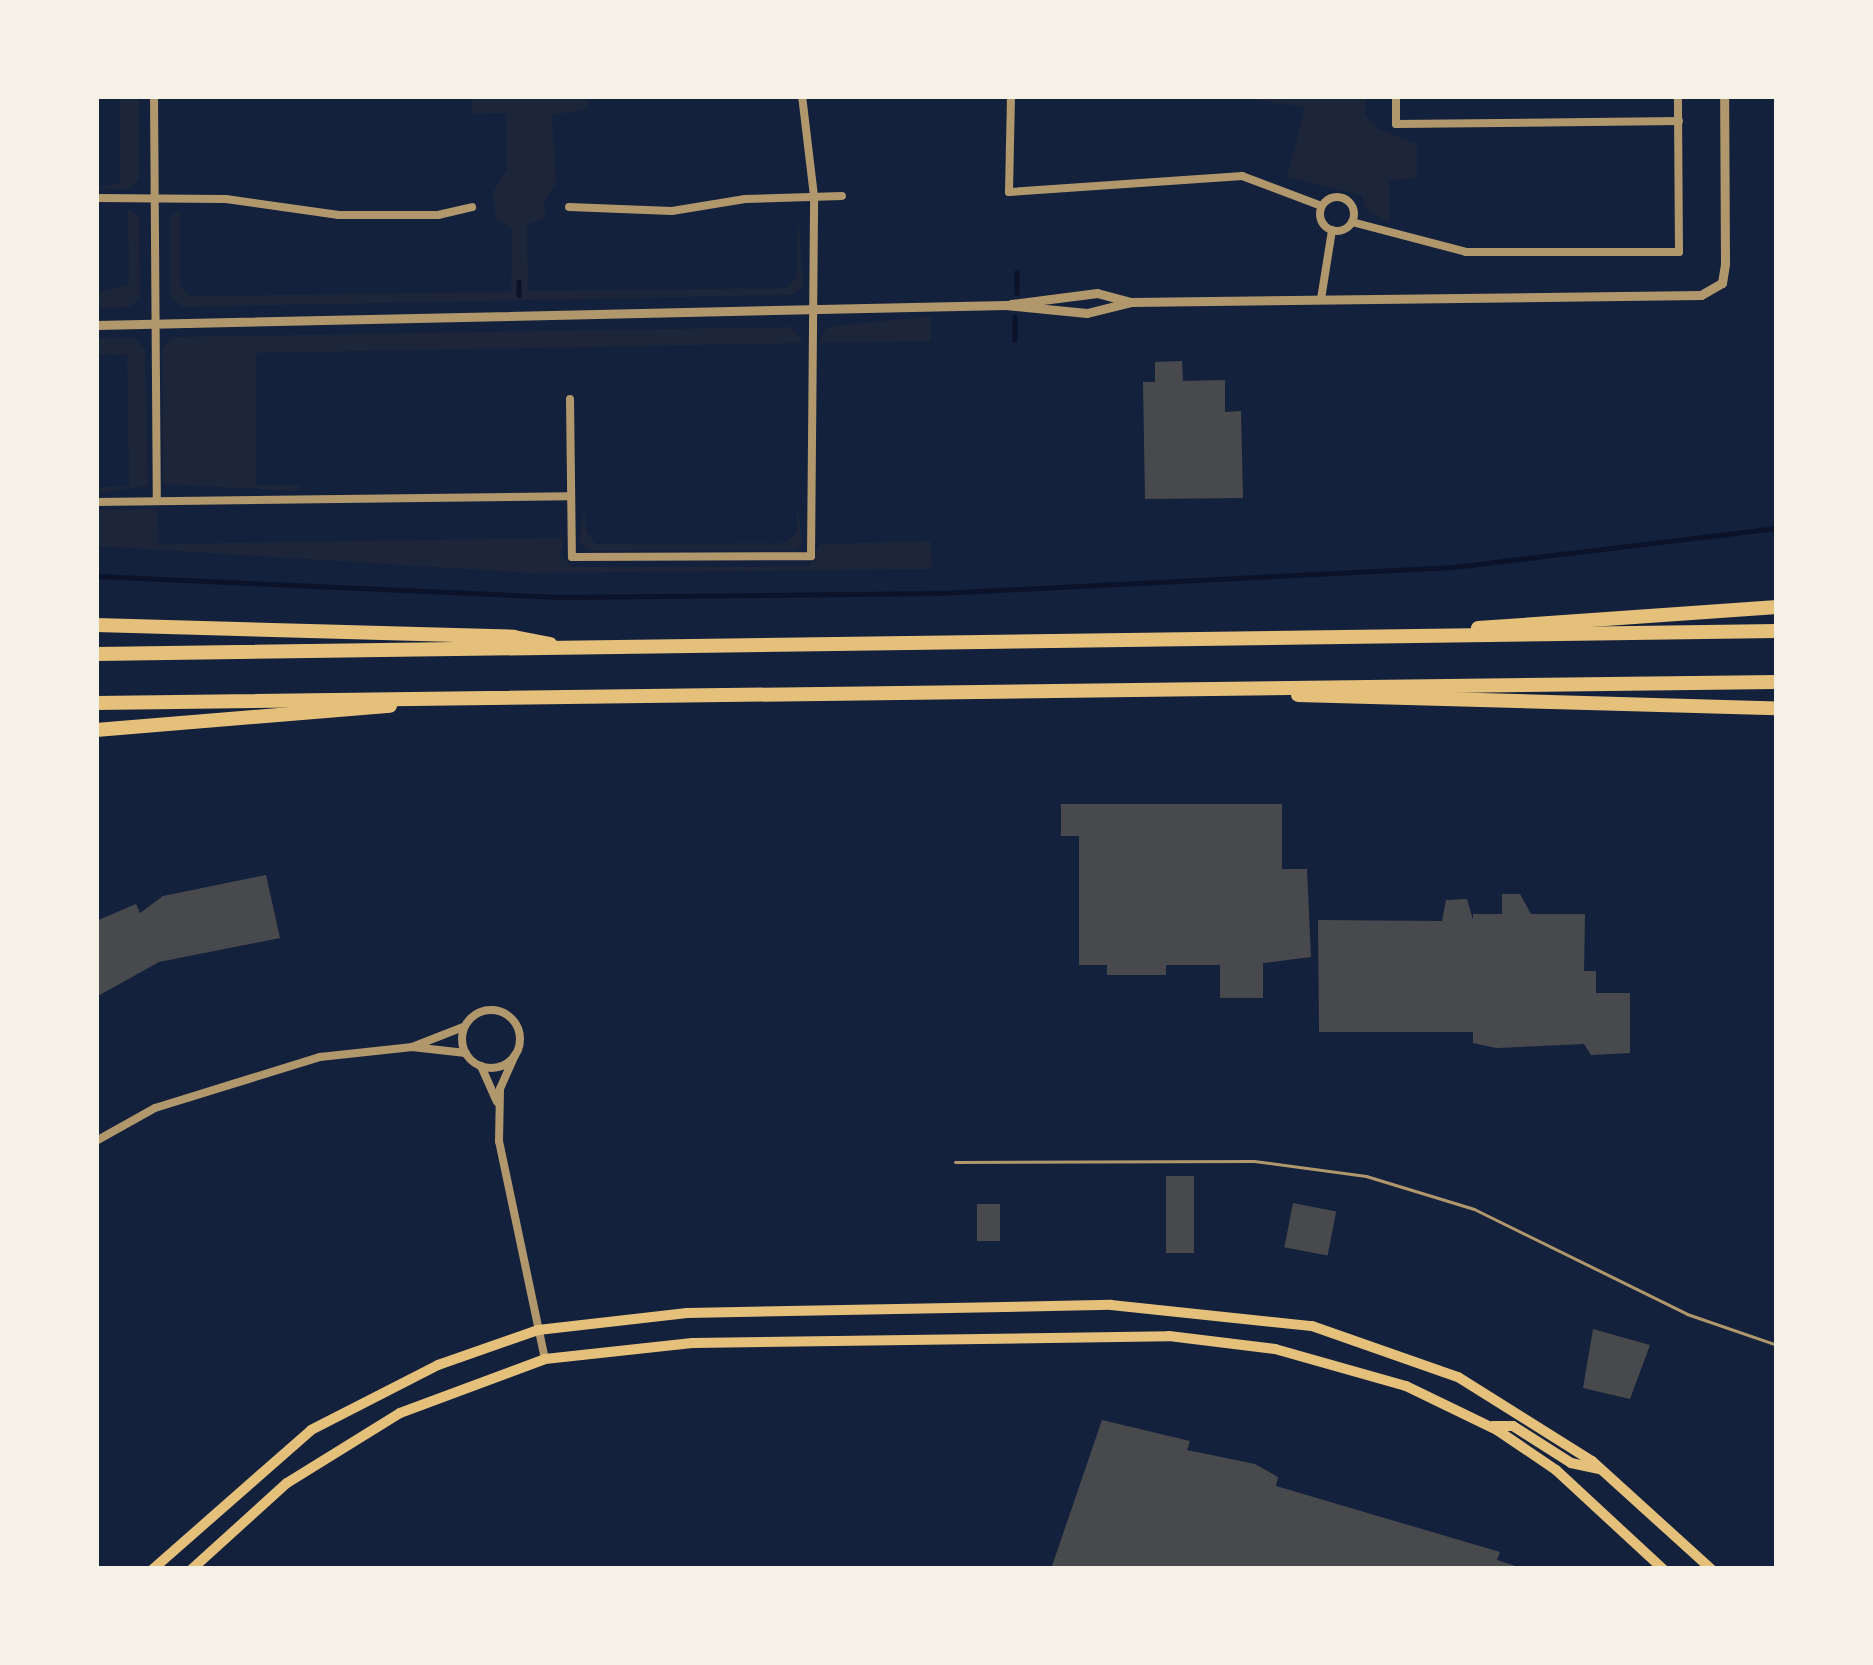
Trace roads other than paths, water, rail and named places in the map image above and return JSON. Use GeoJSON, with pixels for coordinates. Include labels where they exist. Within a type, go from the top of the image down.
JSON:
{"type":"FeatureCollection","features":[{"type":"Feature","properties":{"kind":"highway"},"geometry":{"type":"LineString","coordinates":[[1425,636],[1507,623],[1777,607]]}},
{"type":"Feature","properties":{"kind":"highway"},"geometry":{"type":"LineString","coordinates":[[96,626],[514,637],[578,650]]}},
{"type":"Feature","properties":{"kind":"highway"},"geometry":{"type":"LineString","coordinates":[[96,654],[1777,631]]}},
{"type":"Feature","properties":{"kind":"highway"},"geometry":{"type":"LineString","coordinates":[[96,703],[1777,682]]}},
{"type":"Feature","properties":{"kind":"highway"},"geometry":{"type":"LineString","coordinates":[[1269,689],[1325,701],[1777,708]]}},
{"type":"Feature","properties":{"kind":"highway"},"geometry":{"type":"LineString","coordinates":[[96,730],[354,713],[420,699]]}},
{"type":"Feature","properties":{"kind":"main road"},"geometry":{"type":"LineString","coordinates":[[153,1569],[310,1430],[438,1365],[538,1330],[687,1312],[1111,1305],[1238,1312],[1328,1330],[1437,1367],[1497,1397],[1602,1469],[1711,1569]]}},
{"type":"Feature","properties":{"kind":"main road"},"geometry":{"type":"LineString","coordinates":[[192,1569],[287,1483],[400,1413],[545,1359],[692,1343],[1225,1339],[1354,1368],[1490,1426],[1556,1470],[1664,1569]]}},
{"type":"Feature","properties":{"kind":"main road"},"geometry":{"type":"LineString","coordinates":[[1490,1426],[1513,1426],[1571,1463],[1602,1469]]}},
{"type":"Feature","properties":{"kind":"street"},"geometry":{"type":"LineString","coordinates":[[154,96],[157,501]]}},
{"type":"Feature","properties":{"kind":"street"},"geometry":{"type":"LineString","coordinates":[[570,399],[572,557],[811,556],[814,196],[802,96]]}},
{"type":"Feature","properties":{"kind":"street"},"geometry":{"type":"LineString","coordinates":[[1011,96],[1009,192],[1242,176],[1322,206],[1345,199],[1352,222]]}},
{"type":"Feature","properties":{"kind":"street"},"geometry":{"type":"LineString","coordinates":[[1396,96],[1396,124],[1678,121]]}},
{"type":"Feature","properties":{"kind":"street"},"geometry":{"type":"LineString","coordinates":[[1333,230],[1352,222],[1466,252],[1679,252],[1678,96]]}},
{"type":"Feature","properties":{"kind":"street"},"geometry":{"type":"LineString","coordinates":[[1006,305],[1087,313],[1131,302],[1701,295],[1721,283],[1724,96]]}},
{"type":"Feature","properties":{"kind":"street"},"geometry":{"type":"LineString","coordinates":[[569,207],[672,211],[842,196]]}},
{"type":"Feature","properties":{"kind":"street"},"geometry":{"type":"LineString","coordinates":[[96,198],[155,197],[339,215],[438,215],[472,206]]}},
{"type":"Feature","properties":{"kind":"street"},"geometry":{"type":"LineString","coordinates":[[1322,206],[1322,220],[1333,230]]}},
{"type":"Feature","properties":{"kind":"street"},"geometry":{"type":"LineString","coordinates":[[1321,299],[1333,230]]}},
{"type":"Feature","properties":{"kind":"street"},"geometry":{"type":"LineString","coordinates":[[96,325],[1006,305],[1097,293],[1131,302]]}},
{"type":"Feature","properties":{"kind":"street"},"geometry":{"type":"LineString","coordinates":[[96,502],[570,496]]}},
{"type":"Feature","properties":{"kind":"street"},"geometry":{"type":"LineString","coordinates":[[96,1141],[155,1108],[259,1072],[412,1047],[465,1027],[486,1010],[504,1013],[517,1027],[515,1055],[497,1103]]}},
{"type":"Feature","properties":{"kind":"street"},"geometry":{"type":"LineString","coordinates":[[465,1027],[466,1053]]}},
{"type":"Feature","properties":{"kind":"street"},"geometry":{"type":"LineString","coordinates":[[412,1047],[466,1053],[480,1065],[497,1103],[505,1182],[545,1359]]}},
{"type":"Feature","properties":{"kind":"street"},"geometry":{"type":"LineString","coordinates":[[480,1065],[500,1066],[515,1055]]}},
{"type":"Feature","properties":{"kind":"lane"},"geometry":{"type":"LineString","coordinates":[[955,1162],[1254,1161],[1366,1175],[1474,1209],[1688,1314],[1777,1346]]}},
{"type":"Feature","properties":{"kind":"waterway"},"geometry":{"type":"LineString","coordinates":[[1017,272],[1017,293]]}},
{"type":"Feature","properties":{"kind":"waterway"},"geometry":{"type":"LineString","coordinates":[[519,282],[519,295]]}},
{"type":"Feature","properties":{"kind":"waterway"},"geometry":{"type":"LineString","coordinates":[[1015,317],[1015,340]]}},
{"type":"Feature","properties":{"kind":"waterway"},"geometry":{"type":"LineString","coordinates":[[96,576],[561,597],[941,593],[1454,567],[1777,528]]}}]}
